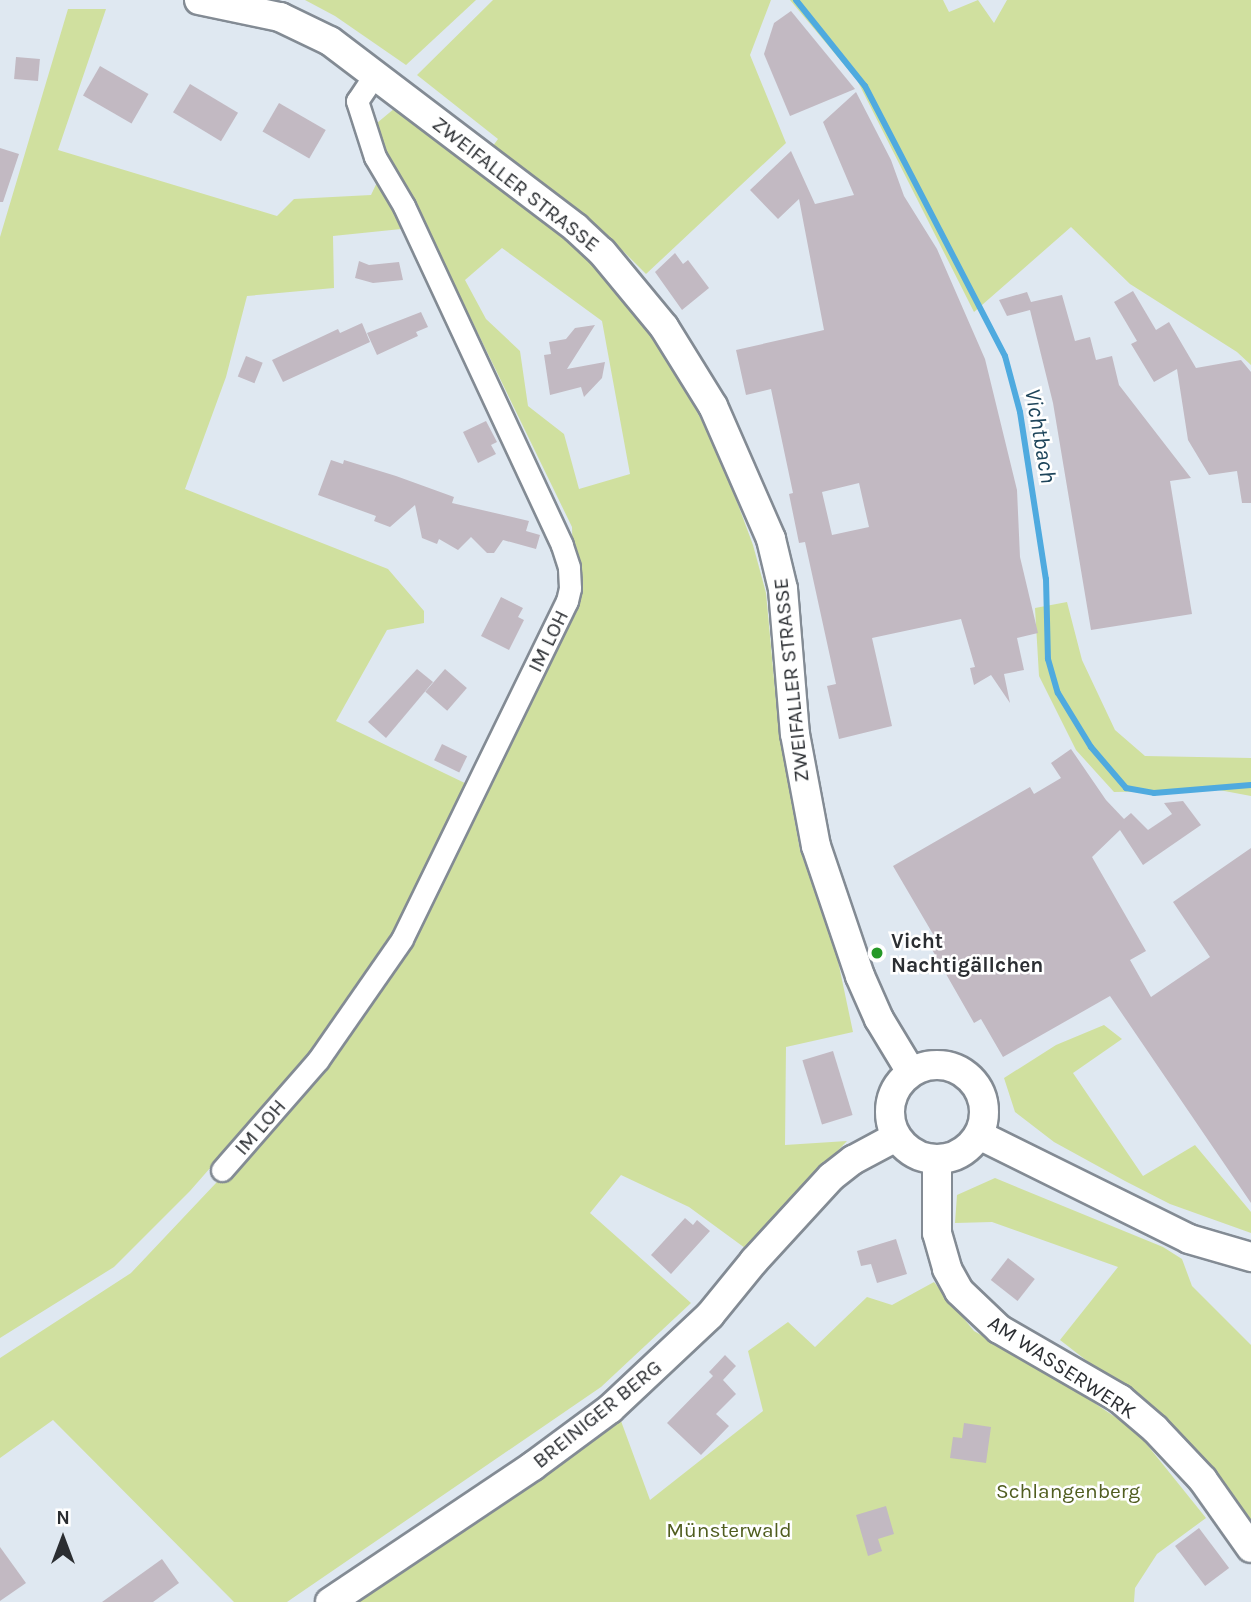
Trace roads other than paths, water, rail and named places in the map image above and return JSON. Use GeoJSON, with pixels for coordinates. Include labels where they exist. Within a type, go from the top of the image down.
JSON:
{"type":"FeatureCollection","features":[{"type":"Feature","properties":{"kind":"main road","name":"ZWEIFALLER STRASSE"},"geometry":{"type":"LineString","coordinates":[[199,0],[258,10],[302,25],[375,74],[576,228],[602,251],[664,327],[713,406],[752,492],[777,564],[783,589],[803,790],[830,894],[874,1008],[911,1072]]}},
{"type":"Feature","properties":{"kind":"main road"},"geometry":{"type":"LineString","coordinates":[[939,1065],[966,1074],[982,1096],[984,1122],[979,1135],[965,1150],[937,1159],[921,1157],[906,1149],[896,1136],[889,1113],[895,1089],[911,1072],[925,1066],[939,1065]]}},
{"type":"Feature","properties":{"kind":"main road"},"geometry":{"type":"LineString","coordinates":[[979,1135],[1189,1239],[1251,1257]]}},
{"type":"Feature","properties":{"kind":"main road","name":"BREINIGER BERG"},"geometry":{"type":"LineString","coordinates":[[330,1602],[533,1465],[610,1409],[710,1315],[754,1261],[831,1177],[853,1160],[896,1136]]}},
{"type":"Feature","properties":{"kind":"main road","name":"AM WASSERWERK"},"geometry":{"type":"LineString","coordinates":[[937,1159],[937,1233],[947,1269],[959,1291],[999,1329],[1120,1399],[1155,1429],[1203,1480],[1251,1548]]}},
{"type":"Feature","properties":{"kind":"street","name":"IM LOH"},"geometry":{"type":"LineString","coordinates":[[222,1170],[318,1060],[402,939],[567,601],[569,588],[569,568],[562,545],[404,206],[375,157],[357,101],[375,74]]}},
{"type":"Feature","properties":{"kind":"waterway","name":"Vichtbach"},"geometry":{"type":"LineString","coordinates":[[796,0],[865,86],[1005,356],[1020,412],[1046,579],[1048,659],[1058,693],[1091,747],[1126,788],[1154,793],[1251,785]]}},
{"type":"Feature","properties":{"kind":"place","name":"Vicht Nachtigällchen"},"geometry":{"type":"Point","coordinates":[877,953]}},
{"type":"Feature","properties":{"kind":"park label","name":"Schlangenberg"},"geometry":{"type":"Point","coordinates":[1068,1491]}},
{"type":"Feature","properties":{"kind":"park label","name":"Münsterwald"},"geometry":{"type":"Point","coordinates":[729,1530]}}]}
